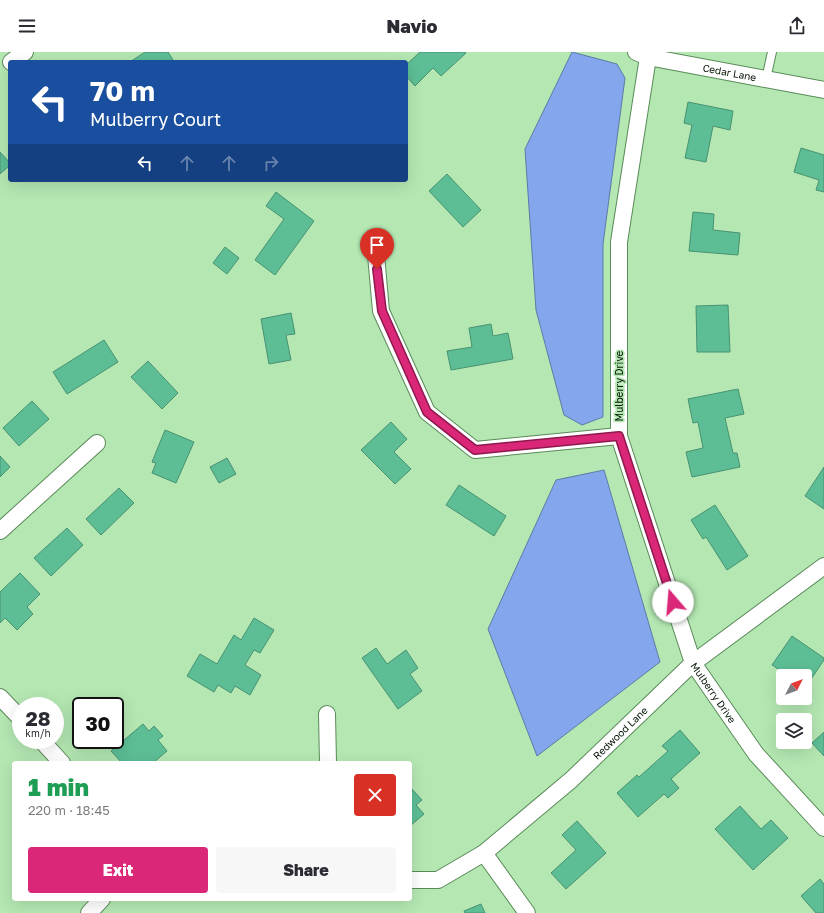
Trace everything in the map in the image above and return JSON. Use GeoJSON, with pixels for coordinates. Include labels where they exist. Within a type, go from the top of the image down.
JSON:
{"type":"FeatureCollection","features":[{"type":"Feature","properties":{"kind":"street"},"geometry":{"type":"LineString","coordinates":[[14,60],[26,52]]}},
{"type":"Feature","properties":{"kind":"street","name":"Cedar Lane"},"geometry":{"type":"LineString","coordinates":[[642,54],[824,90]]}},
{"type":"Feature","properties":{"kind":"street","name":"Mulberry Drive"},"geometry":{"type":"LineString","coordinates":[[642,54],[619,242],[619,436],[693,663],[756,754],[824,828]]}},
{"type":"Feature","properties":{"kind":"street"},"geometry":{"type":"LineString","coordinates":[[376,256],[382,311],[427,412],[475,450],[619,436]]}},
{"type":"Feature","properties":{"kind":"street"},"geometry":{"type":"LineString","coordinates":[[0,531],[97,443]]}},
{"type":"Feature","properties":{"kind":"street","name":"Redwood Lane"},"geometry":{"type":"LineString","coordinates":[[412,880],[438,880],[484,853],[571,780],[693,663],[824,566]]}},
{"type":"Feature","properties":{"kind":"street"},"geometry":{"type":"LineString","coordinates":[[0,697],[12,710]]}},
{"type":"Feature","properties":{"kind":"street"},"geometry":{"type":"LineString","coordinates":[[327,714],[328,761]]}},
{"type":"Feature","properties":{"kind":"street"},"geometry":{"type":"LineString","coordinates":[[49,749],[60,761]]}},
{"type":"Feature","properties":{"kind":"street"},"geometry":{"type":"LineString","coordinates":[[484,853],[527,913]]}},
{"type":"Feature","properties":{"kind":"street"},"geometry":{"type":"LineString","coordinates":[[89,913],[100,901]]}},
{"type":"Feature","properties":{"kind":"lane"},"geometry":{"type":"LineString","coordinates":[[766,79],[772,52]]}},
{"type":"Feature","properties":{"kind":"water"},"geometry":{"type":"Polygon","coordinates":[[[572,52],[617,64],[625,78],[603,244],[603,417],[582,425],[564,415],[536,310],[525,149],[572,52]]]}},
{"type":"Feature","properties":{"kind":"water"},"geometry":{"type":"Polygon","coordinates":[[[604,470],[660,662],[537,756],[488,629],[556,480],[604,470]]]}},
{"type":"Feature","properties":{"kind":"building"},"geometry":{"type":"Polygon","coordinates":[[[145,52],[168,52],[173,60],[133,60],[145,52]]]}},
{"type":"Feature","properties":{"kind":"building"},"geometry":{"type":"Polygon","coordinates":[[[420,52],[466,53],[441,76],[433,68],[415,86],[408,78],[408,63],[420,52]]]}},
{"type":"Feature","properties":{"kind":"building"},"geometry":{"type":"Polygon","coordinates":[[[688,102],[733,111],[730,130],[713,126],[706,162],[685,158],[692,125],[684,123],[688,102]]]}},
{"type":"Feature","properties":{"kind":"building"},"geometry":{"type":"Polygon","coordinates":[[[801,148],[824,155],[824,192],[816,190],[819,180],[794,172],[801,148]]]}},
{"type":"Feature","properties":{"kind":"building"},"geometry":{"type":"Polygon","coordinates":[[[0,152],[8,161],[8,167],[0,174],[0,152]]]}},
{"type":"Feature","properties":{"kind":"building"},"geometry":{"type":"Polygon","coordinates":[[[447,174],[481,210],[463,227],[429,191],[447,174]]]}},
{"type":"Feature","properties":{"kind":"building"},"geometry":{"type":"Polygon","coordinates":[[[276,192],[314,221],[275,275],[255,260],[284,219],[266,206],[276,192]]]}},
{"type":"Feature","properties":{"kind":"building"},"geometry":{"type":"Polygon","coordinates":[[[693,212],[714,214],[713,230],[740,233],[738,255],[689,251],[693,212]]]}},
{"type":"Feature","properties":{"kind":"building"},"geometry":{"type":"Polygon","coordinates":[[[225,247],[239,258],[227,274],[213,263],[225,247]]]}},
{"type":"Feature","properties":{"kind":"building"},"geometry":{"type":"Polygon","coordinates":[[[728,305],[730,352],[697,352],[696,306],[728,305]]]}},
{"type":"Feature","properties":{"kind":"building"},"geometry":{"type":"Polygon","coordinates":[[[291,313],[295,334],[286,335],[291,360],[269,364],[261,319],[291,313]]]}},
{"type":"Feature","properties":{"kind":"building"},"geometry":{"type":"Polygon","coordinates":[[[491,324],[493,336],[508,333],[513,359],[451,370],[447,351],[472,347],[469,328],[491,324]]]}},
{"type":"Feature","properties":{"kind":"building"},"geometry":{"type":"Polygon","coordinates":[[[104,340],[118,362],[67,394],[53,372],[104,340]]]}},
{"type":"Feature","properties":{"kind":"building"},"geometry":{"type":"Polygon","coordinates":[[[148,361],[178,393],[162,409],[131,377],[148,361]]]}},
{"type":"Feature","properties":{"kind":"building"},"geometry":{"type":"Polygon","coordinates":[[[738,389],[744,414],[725,418],[733,453],[737,453],[740,467],[692,477],[686,452],[703,448],[698,422],[693,423],[688,399],[738,389]]]}},
{"type":"Feature","properties":{"kind":"building"},"geometry":{"type":"Polygon","coordinates":[[[32,401],[49,419],[19,446],[3,428],[32,401]]]}},
{"type":"Feature","properties":{"kind":"building"},"geometry":{"type":"Polygon","coordinates":[[[391,422],[407,439],[394,452],[411,469],[395,484],[361,450],[391,422]]]}},
{"type":"Feature","properties":{"kind":"building"},"geometry":{"type":"Polygon","coordinates":[[[165,430],[194,442],[176,483],[152,473],[156,463],[152,462],[165,430]]]}},
{"type":"Feature","properties":{"kind":"building"},"geometry":{"type":"Polygon","coordinates":[[[0,456],[10,467],[0,477],[0,456]]]}},
{"type":"Feature","properties":{"kind":"building"},"geometry":{"type":"Polygon","coordinates":[[[227,458],[236,474],[219,483],[210,467],[227,458]]]}},
{"type":"Feature","properties":{"kind":"building"},"geometry":{"type":"Polygon","coordinates":[[[824,467],[824,509],[805,496],[824,467]]]}},
{"type":"Feature","properties":{"kind":"building"},"geometry":{"type":"Polygon","coordinates":[[[459,485],[506,516],[494,536],[446,505],[459,485]]]}},
{"type":"Feature","properties":{"kind":"building"},"geometry":{"type":"Polygon","coordinates":[[[119,488],[134,503],[101,535],[86,519],[119,488]]]}},
{"type":"Feature","properties":{"kind":"building"},"geometry":{"type":"Polygon","coordinates":[[[715,505],[748,556],[727,570],[706,537],[703,539],[691,520],[715,505]]]}},
{"type":"Feature","properties":{"kind":"building"},"geometry":{"type":"Polygon","coordinates":[[[67,528],[83,545],[51,576],[34,558],[67,528]]]}},
{"type":"Feature","properties":{"kind":"building"},"geometry":{"type":"Polygon","coordinates":[[[20,573],[40,594],[27,607],[33,614],[17,630],[5,618],[0,623],[0,592],[20,573]]]}},
{"type":"Feature","properties":{"kind":"building"},"geometry":{"type":"Polygon","coordinates":[[[254,618],[274,630],[260,653],[254,650],[245,665],[261,675],[250,695],[235,686],[231,693],[218,685],[214,692],[187,676],[200,654],[217,664],[234,635],[241,640],[254,618]]]}},
{"type":"Feature","properties":{"kind":"building"},"geometry":{"type":"Polygon","coordinates":[[[792,636],[824,658],[812,678],[812,669],[778,669],[772,665],[792,636]]]}},
{"type":"Feature","properties":{"kind":"building"},"geometry":{"type":"Polygon","coordinates":[[[376,648],[387,664],[406,650],[418,668],[410,674],[422,691],[398,709],[362,658],[376,648]]]}},
{"type":"Feature","properties":{"kind":"building"},"geometry":{"type":"Polygon","coordinates":[[[143,724],[149,731],[154,726],[163,736],[158,740],[167,751],[155,761],[120,761],[111,751],[113,749],[124,749],[124,740],[143,724]]]}},
{"type":"Feature","properties":{"kind":"building"},"geometry":{"type":"Polygon","coordinates":[[[680,730],[700,753],[671,779],[679,788],[668,798],[664,794],[638,817],[617,793],[637,775],[639,777],[668,751],[662,746],[680,730]]]}},
{"type":"Feature","properties":{"kind":"building"},"geometry":{"type":"Polygon","coordinates":[[[824,732],[824,756],[812,743],[824,732]]]}},
{"type":"Feature","properties":{"kind":"building"},"geometry":{"type":"Polygon","coordinates":[[[412,789],[422,800],[416,805],[424,814],[412,824],[412,789]]]}},
{"type":"Feature","properties":{"kind":"building"},"geometry":{"type":"Polygon","coordinates":[[[740,806],[761,829],[771,820],[788,838],[753,870],[715,829],[740,806]]]}},
{"type":"Feature","properties":{"kind":"building"},"geometry":{"type":"Polygon","coordinates":[[[577,821],[606,853],[566,889],[551,873],[576,850],[562,835],[577,821]]]}},
{"type":"Feature","properties":{"kind":"building"},"geometry":{"type":"Polygon","coordinates":[[[820,879],[824,884],[824,913],[816,913],[801,896],[820,879]]]}},
{"type":"Feature","properties":{"kind":"building"},"geometry":{"type":"Polygon","coordinates":[[[481,904],[485,913],[465,913],[464,911],[481,904]]]}},
{"type":"Feature","properties":{"kind":"route"},"geometry":{"type":"LineString","coordinates":[[377,269],[382,311],[427,412],[475,450],[619,436],[673,602]]}}]}
